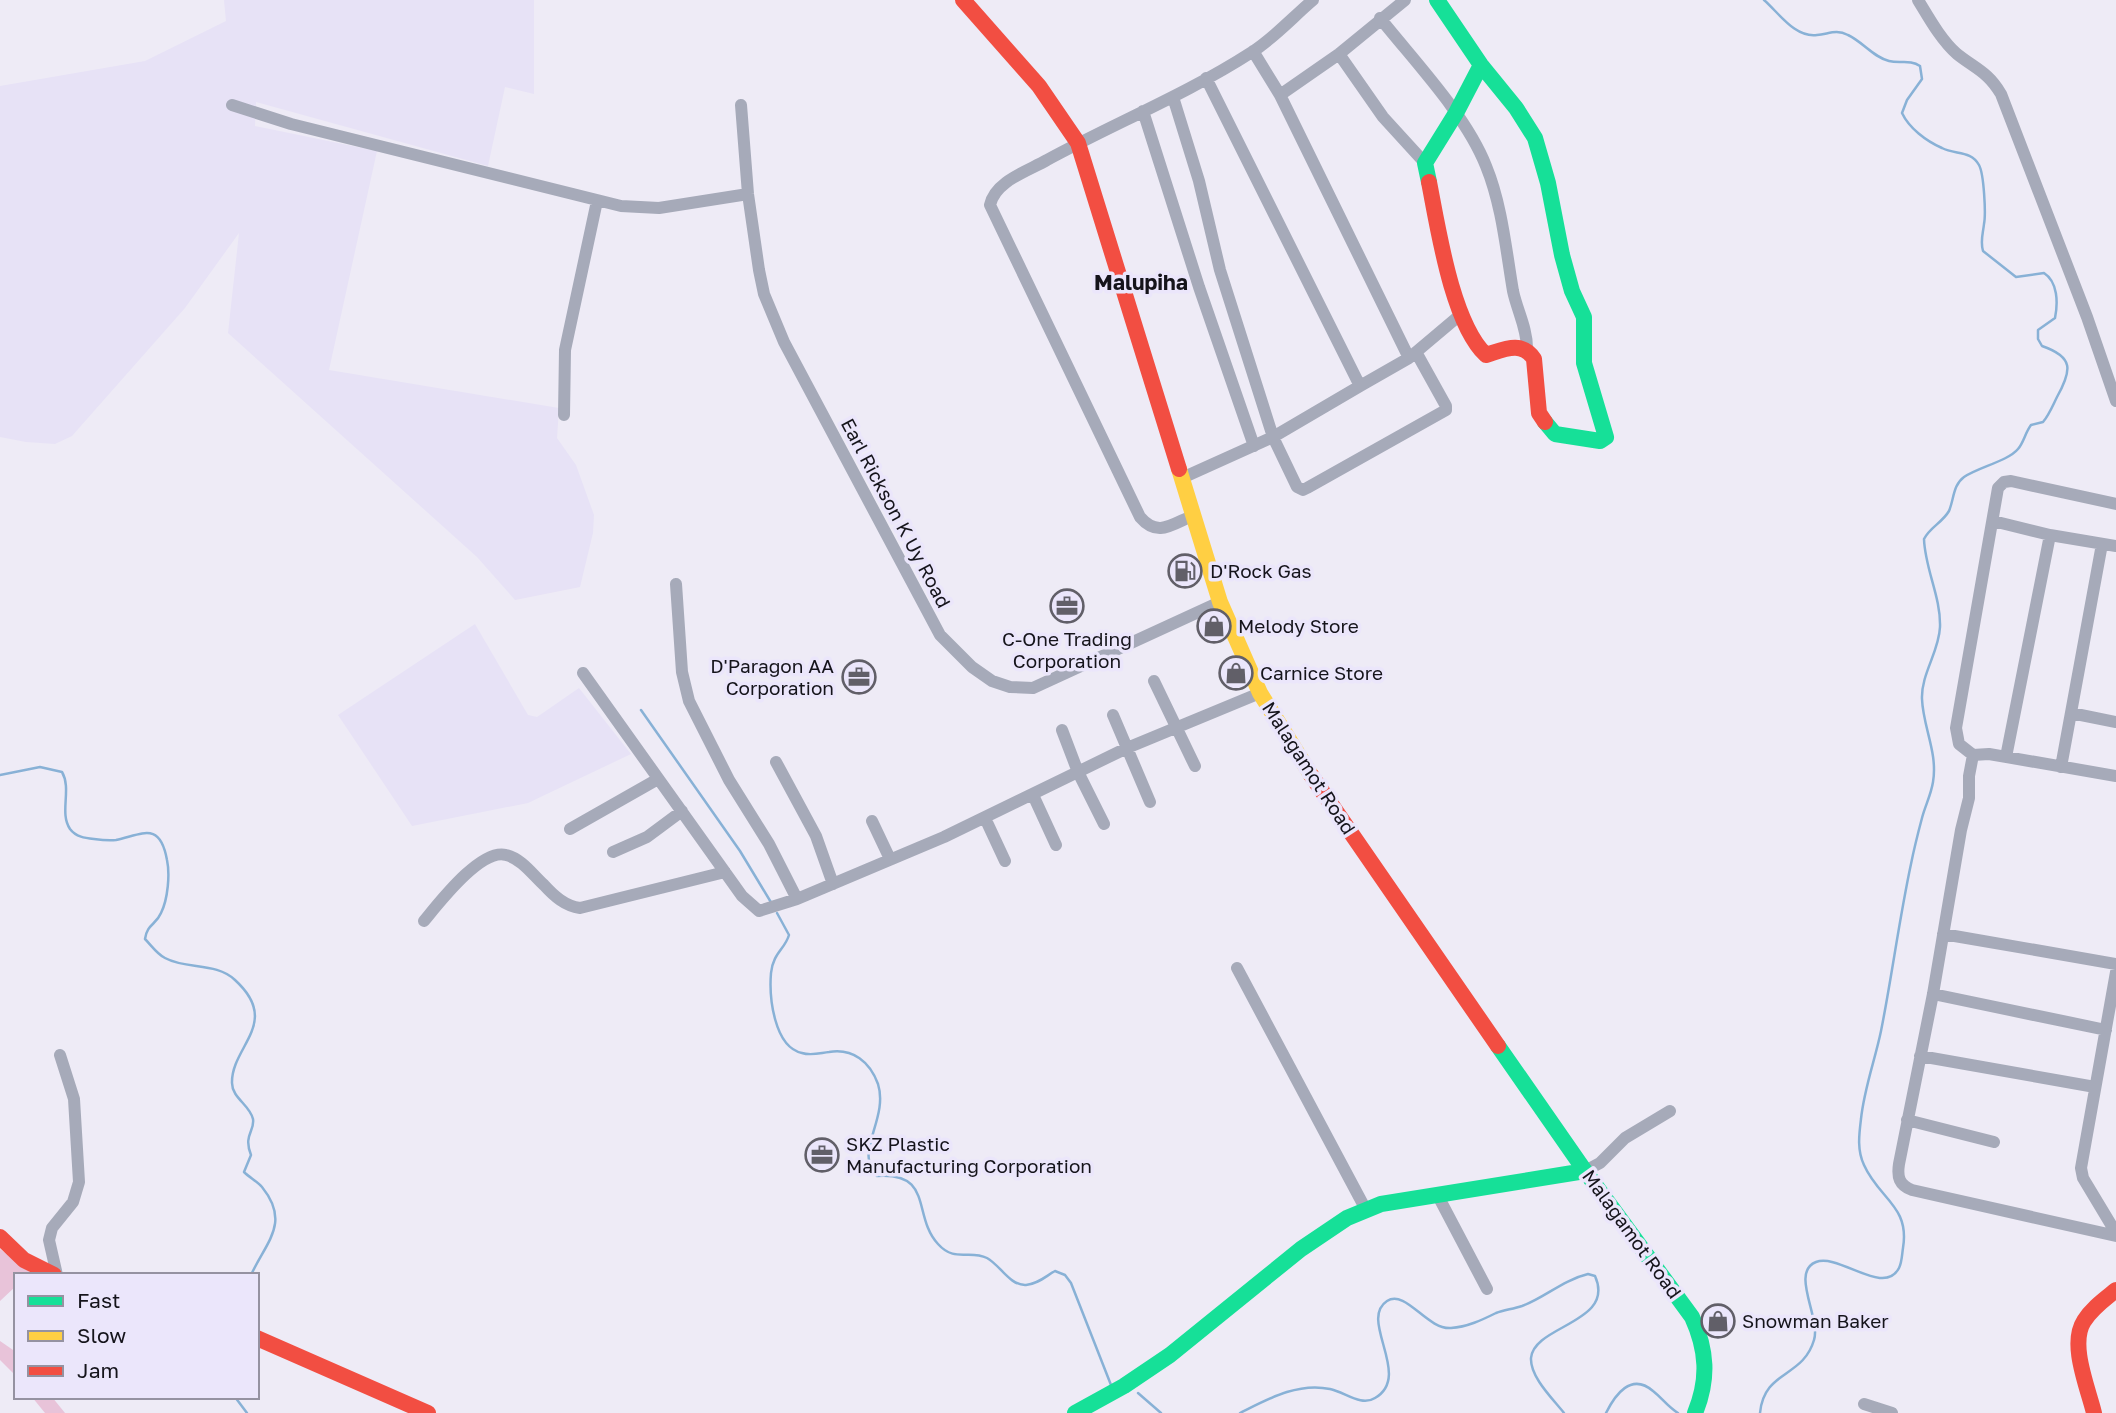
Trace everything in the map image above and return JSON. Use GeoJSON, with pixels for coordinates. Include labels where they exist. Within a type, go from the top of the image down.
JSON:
{"type":"FeatureCollection","features":[{"type":"Feature","properties":{"kind":"street","name":"Malagamot Road"},"geometry":{"type":"LineString","coordinates":[[963,0],[1063,116],[1078,143],[1220,601],[1260,693],[1294,750],[1585,1171],[1685,1307],[1698,1329],[1707,1367],[1704,1393],[1698,1408]]}},
{"type":"Feature","properties":{"kind":"street"},"geometry":{"type":"LineString","coordinates":[[1194,515],[1157,529],[1148,526],[1140,517],[990,205],[992,197],[1005,183],[1078,143],[1173,97],[1254,51],[1314,0]]}},
{"type":"Feature","properties":{"kind":"street"},"geometry":{"type":"LineString","coordinates":[[1280,95],[1339,54],[1405,0]]}},
{"type":"Feature","properties":{"kind":"street"},"geometry":{"type":"LineString","coordinates":[[1380,19],[1456,113],[1478,149],[1492,183],[1517,306],[1527,336],[1527,348],[1534,359],[1539,413],[1555,434],[1595,442],[1604,440],[1606,431],[1584,363],[1584,317],[1572,291],[1562,256],[1539,148],[1527,123],[1481,65],[1437,0]]}},
{"type":"Feature","properties":{"kind":"street"},"geometry":{"type":"LineString","coordinates":[[1918,0],[1949,46],[1982,69],[1993,80],[2001,94],[2087,317],[2116,401]]}},
{"type":"Feature","properties":{"kind":"street"},"geometry":{"type":"LineString","coordinates":[[1173,97],[1199,181],[1220,270],[1273,437],[1297,487],[1303,490],[1445,411],[1446,405],[1412,355],[1280,95],[1254,51]]}},
{"type":"Feature","properties":{"kind":"street"},"geometry":{"type":"LineString","coordinates":[[1339,54],[1383,117],[1425,163],[1460,314],[1475,347],[1486,355],[1521,346],[1527,348]]}},
{"type":"Feature","properties":{"kind":"street"},"geometry":{"type":"LineString","coordinates":[[1425,163],[1456,113],[1481,65]]}},
{"type":"Feature","properties":{"kind":"street"},"geometry":{"type":"LineString","coordinates":[[1206,78],[1360,386]]}},
{"type":"Feature","properties":{"kind":"street"},"geometry":{"type":"LineString","coordinates":[[232,105],[302,127],[621,206],[659,208],[748,194]]}},
{"type":"Feature","properties":{"kind":"street","name":"Earl Rickson K Uy Road"},"geometry":{"type":"LineString","coordinates":[[741,105],[753,236],[764,294],[784,342],[931,622],[949,646],[972,667],[1003,686],[1033,688],[1220,601]]}},
{"type":"Feature","properties":{"kind":"street"},"geometry":{"type":"LineString","coordinates":[[1143,111],[1199,287],[1254,446]]}},
{"type":"Feature","properties":{"kind":"street"},"geometry":{"type":"LineString","coordinates":[[564,415],[565,349],[597,201]]}},
{"type":"Feature","properties":{"kind":"street"},"geometry":{"type":"LineString","coordinates":[[1182,478],[1273,437],[1360,386],[1412,355],[1460,314]]}},
{"type":"Feature","properties":{"kind":"street"},"geometry":{"type":"LineString","coordinates":[[2116,504],[2011,481],[2004,482],[1998,488],[1956,728],[1959,744],[1973,755],[1989,754],[2116,776]]}},
{"type":"Feature","properties":{"kind":"street"},"geometry":{"type":"LineString","coordinates":[[1993,521],[2116,547]]}},
{"type":"Feature","properties":{"kind":"street"},"geometry":{"type":"LineString","coordinates":[[2006,757],[2050,535]]}},
{"type":"Feature","properties":{"kind":"street"},"geometry":{"type":"LineString","coordinates":[[2061,766],[2102,544]]}},
{"type":"Feature","properties":{"kind":"street"},"geometry":{"type":"LineString","coordinates":[[676,584],[682,672],[690,701],[729,780],[769,844],[797,899]]}},
{"type":"Feature","properties":{"kind":"street"},"geometry":{"type":"LineString","coordinates":[[583,673],[724,872],[748,903],[759,911],[797,899],[985,818],[1127,748],[1260,693]]}},
{"type":"Feature","properties":{"kind":"street"},"geometry":{"type":"LineString","coordinates":[[1154,681],[1195,766]]}},
{"type":"Feature","properties":{"kind":"street"},"geometry":{"type":"LineString","coordinates":[[2071,713],[2116,722]]}},
{"type":"Feature","properties":{"kind":"street"},"geometry":{"type":"LineString","coordinates":[[1114,715],[1150,802]]}},
{"type":"Feature","properties":{"kind":"street"},"geometry":{"type":"LineString","coordinates":[[1062,730],[1078,772],[1104,824]]}},
{"type":"Feature","properties":{"kind":"street"},"geometry":{"type":"LineString","coordinates":[[1973,755],[1969,798],[1907,1120],[1898,1171],[1899,1181],[1908,1188],[2116,1234]]}},
{"type":"Feature","properties":{"kind":"street"},"geometry":{"type":"LineString","coordinates":[[776,762],[816,836],[833,884]]}},
{"type":"Feature","properties":{"kind":"street"},"geometry":{"type":"LineString","coordinates":[[570,829],[659,779]]}},
{"type":"Feature","properties":{"kind":"street"},"geometry":{"type":"LineString","coordinates":[[1033,795],[1056,845]]}},
{"type":"Feature","properties":{"kind":"street"},"geometry":{"type":"LineString","coordinates":[[613,852],[647,837],[682,811]]}},
{"type":"Feature","properties":{"kind":"street"},"geometry":{"type":"LineString","coordinates":[[985,818],[1005,861]]}},
{"type":"Feature","properties":{"kind":"street"},"geometry":{"type":"LineString","coordinates":[[872,821],[890,859]]}},
{"type":"Feature","properties":{"kind":"street"},"geometry":{"type":"LineString","coordinates":[[424,921],[473,868],[494,855],[502,854],[520,861],[562,901],[580,908],[724,872]]}},
{"type":"Feature","properties":{"kind":"street"},"geometry":{"type":"LineString","coordinates":[[1943,934],[2116,964]]}},
{"type":"Feature","properties":{"kind":"street"},"geometry":{"type":"LineString","coordinates":[[1237,968],[1365,1208]]}},
{"type":"Feature","properties":{"kind":"street"},"geometry":{"type":"LineString","coordinates":[[2116,972],[2081,1168],[2083,1178],[2116,1234]]}},
{"type":"Feature","properties":{"kind":"street"},"geometry":{"type":"LineString","coordinates":[[1933,994],[2106,1030]]}},
{"type":"Feature","properties":{"kind":"street"},"geometry":{"type":"LineString","coordinates":[[55,1273],[49,1240],[52,1228],[73,1202],[79,1182],[74,1098],[60,1055]]}},
{"type":"Feature","properties":{"kind":"street"},"geometry":{"type":"LineString","coordinates":[[1920,1056],[2095,1087]]}},
{"type":"Feature","properties":{"kind":"street"},"geometry":{"type":"LineString","coordinates":[[1075,1413],[1115,1391],[1185,1345],[1323,1233],[1353,1213],[1365,1208],[1437,1194],[1585,1171],[1600,1163],[1625,1138],[1670,1111]]}},
{"type":"Feature","properties":{"kind":"street"},"geometry":{"type":"LineString","coordinates":[[1907,1120],[1994,1142]]}},
{"type":"Feature","properties":{"kind":"street"},"geometry":{"type":"LineString","coordinates":[[1437,1194],[1487,1289]]}},
{"type":"Feature","properties":{"kind":"street"},"geometry":{"type":"LineString","coordinates":[[0,1237],[33,1267],[50,1273]]}},
{"type":"Feature","properties":{"kind":"street"},"geometry":{"type":"LineString","coordinates":[[2094,1413],[2079,1353],[2079,1329],[2086,1317],[2116,1290]]}},
{"type":"Feature","properties":{"kind":"street"},"geometry":{"type":"LineString","coordinates":[[259,1339],[428,1413]]}},
{"type":"Feature","properties":{"kind":"street"},"geometry":{"type":"LineString","coordinates":[[1864,1404],[1892,1413]]}},
{"type":"Feature","properties":{"kind":"shaded area"},"geometry":{"type":"Polygon","coordinates":[[[224,0],[534,0],[534,94],[505,87],[488,166],[256,102],[255,126],[377,151],[329,370],[559,408],[557,438],[576,465],[594,515],[593,533],[580,587],[515,600],[477,557],[228,333],[239,233],[185,308],[72,436],[55,444],[0,437],[0,86],[145,61],[226,21],[224,0]]]}},
{"type":"Feature","properties":{"kind":"shaded area"},"geometry":{"type":"Polygon","coordinates":[[[475,624],[528,715],[537,717],[579,688],[631,754],[528,803],[412,826],[338,715],[475,624]]]}},
{"type":"Feature","properties":{"kind":"shaded area"},"geometry":{"type":"Polygon","coordinates":[[[0,1249],[31,1273],[14,1273],[14,1288],[0,1301],[0,1249]]]}},
{"type":"Feature","properties":{"kind":"shaded area"},"geometry":{"type":"Polygon","coordinates":[[[0,1341],[14,1351],[14,1374],[0,1360],[0,1341]]]}},
{"type":"Feature","properties":{"kind":"shaded area"},"geometry":{"type":"Polygon","coordinates":[[[34,1399],[54,1399],[65,1413],[45,1413],[34,1399]]]}},
{"type":"Feature","properties":{"kind":"waterway"},"geometry":{"type":"LineString","coordinates":[[1760,1413],[1763,1399],[1769,1389],[1801,1361],[1814,1340],[1814,1320],[1806,1285],[1809,1267],[1816,1262],[1826,1261],[1883,1278],[1892,1276],[1901,1263],[1904,1234],[1902,1222],[1898,1212],[1870,1177],[1860,1154],[1859,1137],[1862,1108],[1881,1031],[1912,858],[1933,782],[1934,761],[1922,690],[1937,645],[1940,616],[1924,539],[1949,511],[1960,480],[2013,453],[2020,446],[2031,425],[2043,422],[2062,388],[2067,372],[2065,360],[2042,346],[2038,339],[2038,330],[2055,318],[2057,300],[2049,277],[2044,273],[2016,277],[1983,251],[1985,203],[1982,177],[1976,160],[1924,138],[1902,113],[1907,100],[1922,79],[1920,66],[1883,59],[1844,33],[1802,33],[1764,0]]}},
{"type":"Feature","properties":{"kind":"waterway"},"geometry":{"type":"LineString","coordinates":[[641,710],[740,851],[772,904]]}},
{"type":"Feature","properties":{"kind":"waterway"},"geometry":{"type":"LineString","coordinates":[[0,775],[40,767],[62,772],[66,786],[67,823],[72,832],[81,837],[116,840],[142,833],[155,835],[164,848],[168,886],[161,913],[148,930],[145,939],[157,952],[174,962],[227,974],[248,995],[254,1009],[254,1022],[234,1070],[232,1083],[235,1093],[253,1119],[248,1143],[251,1155],[244,1172],[260,1185],[275,1211],[273,1232],[252,1273]]}},
{"type":"Feature","properties":{"kind":"waterway"},"geometry":{"type":"LineString","coordinates":[[777,913],[789,935],[774,961],[771,973],[771,995],[779,1031],[793,1049],[812,1054],[846,1052],[860,1058],[875,1076],[880,1097],[869,1157],[877,1176],[895,1177],[907,1181],[914,1188],[930,1233],[944,1250],[987,1258],[1010,1279],[1020,1284],[1034,1283],[1055,1271],[1065,1275],[1071,1283],[1111,1385]]}},
{"type":"Feature","properties":{"kind":"waterway"},"geometry":{"type":"LineString","coordinates":[[1240,1413],[1283,1393],[1306,1388],[1330,1389],[1364,1401],[1375,1398],[1385,1388],[1389,1376],[1378,1321],[1380,1310],[1387,1301],[1402,1300],[1434,1323],[1451,1328],[1522,1306],[1570,1280],[1588,1274],[1595,1276],[1598,1292],[1594,1304],[1585,1314],[1545,1338],[1535,1347],[1531,1358],[1538,1380],[1564,1413]]}},
{"type":"Feature","properties":{"kind":"waterway"},"geometry":{"type":"LineString","coordinates":[[1606,1413],[1619,1393],[1638,1384],[1653,1391],[1678,1413]]}},
{"type":"Feature","properties":{"kind":"waterway"},"geometry":{"type":"LineString","coordinates":[[1138,1393],[1161,1413]]}},
{"type":"Feature","properties":{"kind":"waterway"},"geometry":{"type":"LineString","coordinates":[[236,1399],[247,1413]]}},
{"type":"Feature","properties":{"kind":"traffic: fast"},"geometry":{"type":"LineString","coordinates":[[1437,0],[1535,138],[1548,183],[1562,255],[1572,291],[1584,317],[1584,363],[1606,437],[1600,441],[1555,434],[1545,422]]}},
{"type":"Feature","properties":{"kind":"traffic: fast"},"geometry":{"type":"LineString","coordinates":[[1429,182],[1425,163],[1456,113],[1481,65]]}},
{"type":"Feature","properties":{"kind":"traffic: fast"},"geometry":{"type":"LineString","coordinates":[[1498,1046],[1692,1317],[1701,1341],[1704,1365],[1703,1388],[1695,1413]]}},
{"type":"Feature","properties":{"kind":"traffic: fast"},"geometry":{"type":"LineString","coordinates":[[1075,1413],[1124,1386],[1170,1355],[1301,1249],[1347,1218],[1381,1204],[1585,1171]]}},
{"type":"Feature","properties":{"kind":"traffic: slow"},"geometry":{"type":"LineString","coordinates":[[1179,469],[1220,602],[1260,693],[1311,775]]}},
{"type":"Feature","properties":{"kind":"traffic: jam"},"geometry":{"type":"LineString","coordinates":[[963,0],[1039,86],[1078,143],[1179,469]]}},
{"type":"Feature","properties":{"kind":"traffic: jam"},"geometry":{"type":"LineString","coordinates":[[1429,182],[1448,274],[1464,321],[1486,355],[1518,348],[1529,353],[1534,359],[1539,413],[1545,422]]}},
{"type":"Feature","properties":{"kind":"traffic: jam"},"geometry":{"type":"LineString","coordinates":[[1311,775],[1498,1046]]}},
{"type":"Feature","properties":{"kind":"traffic: jam"},"geometry":{"type":"LineString","coordinates":[[0,1237],[24,1260],[50,1273]]}},
{"type":"Feature","properties":{"kind":"traffic: jam"},"geometry":{"type":"LineString","coordinates":[[2094,1413],[2081,1366],[2078,1342],[2084,1321],[2116,1290]]}},
{"type":"Feature","properties":{"kind":"traffic: jam"},"geometry":{"type":"LineString","coordinates":[[259,1339],[428,1413]]}},
{"type":"Feature","properties":{"kind":"place","name":"D'Rock Gas"},"geometry":{"type":"Point","coordinates":[1185,571]}},
{"type":"Feature","properties":{"kind":"place","name":"C-One Trading Corporation"},"geometry":{"type":"Point","coordinates":[1067,606]}},
{"type":"Feature","properties":{"kind":"place","name":"Melody Store"},"geometry":{"type":"Point","coordinates":[1214,626]}},
{"type":"Feature","properties":{"kind":"place","name":"Carnice Store"},"geometry":{"type":"Point","coordinates":[1236,673]}},
{"type":"Feature","properties":{"kind":"place","name":"D'Paragon AA Corporation"},"geometry":{"type":"Point","coordinates":[859,677]}},
{"type":"Feature","properties":{"kind":"place","name":"SKZ Plastic Manufacturing Corporation"},"geometry":{"type":"Point","coordinates":[822,1155]}},
{"type":"Feature","properties":{"kind":"place","name":"Snowman Baker"},"geometry":{"type":"Point","coordinates":[1718,1321]}},
{"type":"Feature","properties":{"kind":"district","name":"Malupiha"},"geometry":{"type":"Point","coordinates":[1141,283]}}]}
